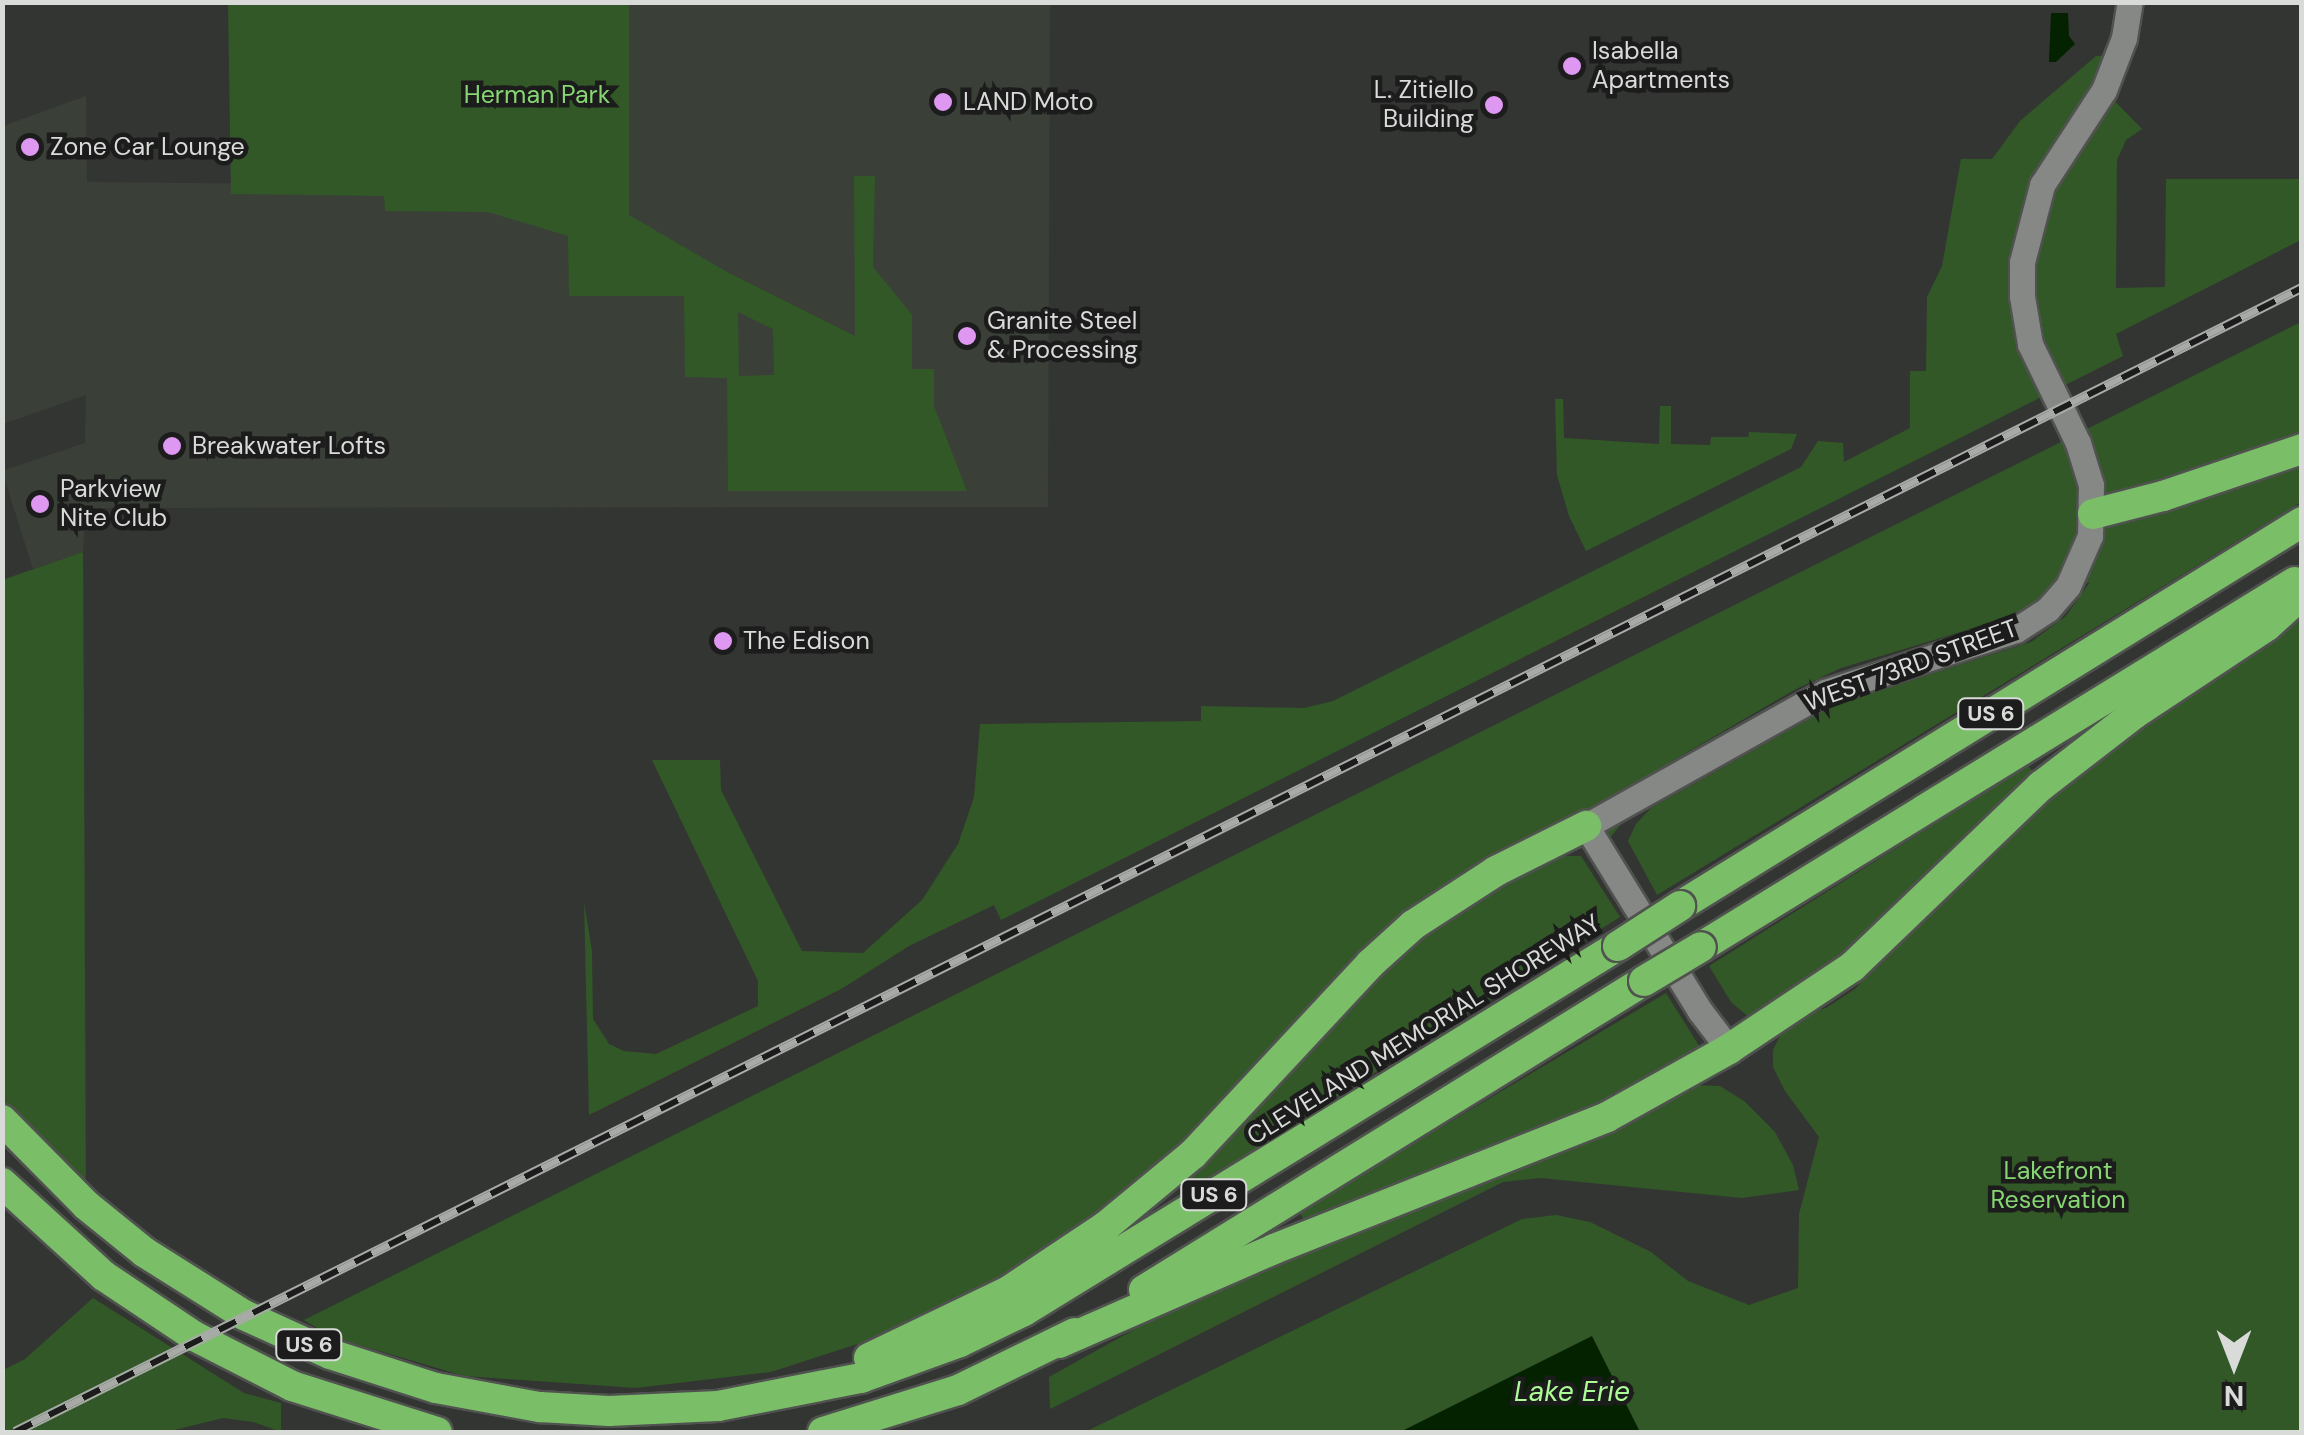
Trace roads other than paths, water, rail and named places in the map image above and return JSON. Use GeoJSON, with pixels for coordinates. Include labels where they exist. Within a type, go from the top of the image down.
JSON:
{"type":"FeatureCollection","features":[{"type":"Feature","properties":{"kind":"highway"},"geometry":{"type":"LineString","coordinates":[[2093,514],[2147,501],[2302,449]]}},
{"type":"Feature","properties":{"kind":"highway","name":"CLEVELAND MEMORIAL SHOREWAY"},"geometry":{"type":"LineString","coordinates":[[2,1120],[86,1205],[166,1267],[244,1315],[365,1368],[471,1396],[574,1410],[683,1409],[788,1396],[927,1356],[1024,1311],[2302,522]]}},
{"type":"Feature","properties":{"kind":"highway","name":"US 6"},"geometry":{"type":"LineString","coordinates":[[823,1432],[924,1404],[1059,1343],[2302,578]]}},
{"type":"Feature","properties":{"kind":"highway"},"geometry":{"type":"LineString","coordinates":[[1059,1343],[1274,1249],[1607,1117],[1729,1049],[1852,967],[2042,786],[2134,714],[2267,626],[2302,594]]}},
{"type":"Feature","properties":{"kind":"highway"},"geometry":{"type":"LineString","coordinates":[[788,1396],[974,1310],[1106,1226],[1193,1154],[1370,964],[1414,925],[1496,872],[1586,826]]}},
{"type":"Feature","properties":{"kind":"highway","name":"US 6"},"geometry":{"type":"LineString","coordinates":[[2,1183],[104,1276],[194,1336],[309,1392],[436,1432]]}},
{"type":"Feature","properties":{"kind":"street","name":"WEST 73RD STREET"},"geometry":{"type":"LineString","coordinates":[[1586,826],[1824,692],[1992,641],[2028,624],[2048,609],[2076,573],[2093,514],[2083,457],[2030,344],[2022,296],[2022,262],[2042,185],[2104,90],[2124,38],[2130,2]]}},
{"type":"Feature","properties":{"kind":"street"},"geometry":{"type":"LineString","coordinates":[[1586,826],[1700,1011],[1729,1049]]}},
{"type":"Feature","properties":{"kind":"water"},"geometry":{"type":"Polygon","coordinates":[[[2051,13],[2068,13],[2069,36],[2075,44],[2056,62],[2049,62],[2051,13]]]}},
{"type":"Feature","properties":{"kind":"water","name":"Lake Erie"},"geometry":{"type":"Polygon","coordinates":[[[1592,1336],[1640,1432],[1400,1432],[1592,1336]]]}},
{"type":"Feature","properties":{"kind":"railway"},"geometry":{"type":"LineString","coordinates":[[15,1432],[2302,288]]}},
{"type":"Feature","properties":{"kind":"place","name":"Isabella Apartments"},"geometry":{"type":"Point","coordinates":[1572,66]}},
{"type":"Feature","properties":{"kind":"place","name":"LAND Moto"},"geometry":{"type":"Point","coordinates":[943,102]}},
{"type":"Feature","properties":{"kind":"place","name":"L. Zitiello Building"},"geometry":{"type":"Point","coordinates":[1494,105]}},
{"type":"Feature","properties":{"kind":"place","name":"Zone Car Lounge"},"geometry":{"type":"Point","coordinates":[30,147]}},
{"type":"Feature","properties":{"kind":"place","name":"Granite Steel & Processing"},"geometry":{"type":"Point","coordinates":[967,336]}},
{"type":"Feature","properties":{"kind":"place","name":"Breakwater Lofts"},"geometry":{"type":"Point","coordinates":[172,446]}},
{"type":"Feature","properties":{"kind":"place","name":"Parkview Nite Club"},"geometry":{"type":"Point","coordinates":[40,504]}},
{"type":"Feature","properties":{"kind":"place","name":"The Edison"},"geometry":{"type":"Point","coordinates":[723,641]}},
{"type":"Feature","properties":{"kind":"park label","name":"Herman Park"},"geometry":{"type":"Point","coordinates":[537,95]}},
{"type":"Feature","properties":{"kind":"park label","name":"Lakefront Reservation"},"geometry":{"type":"Point","coordinates":[2058,1186]}}]}
